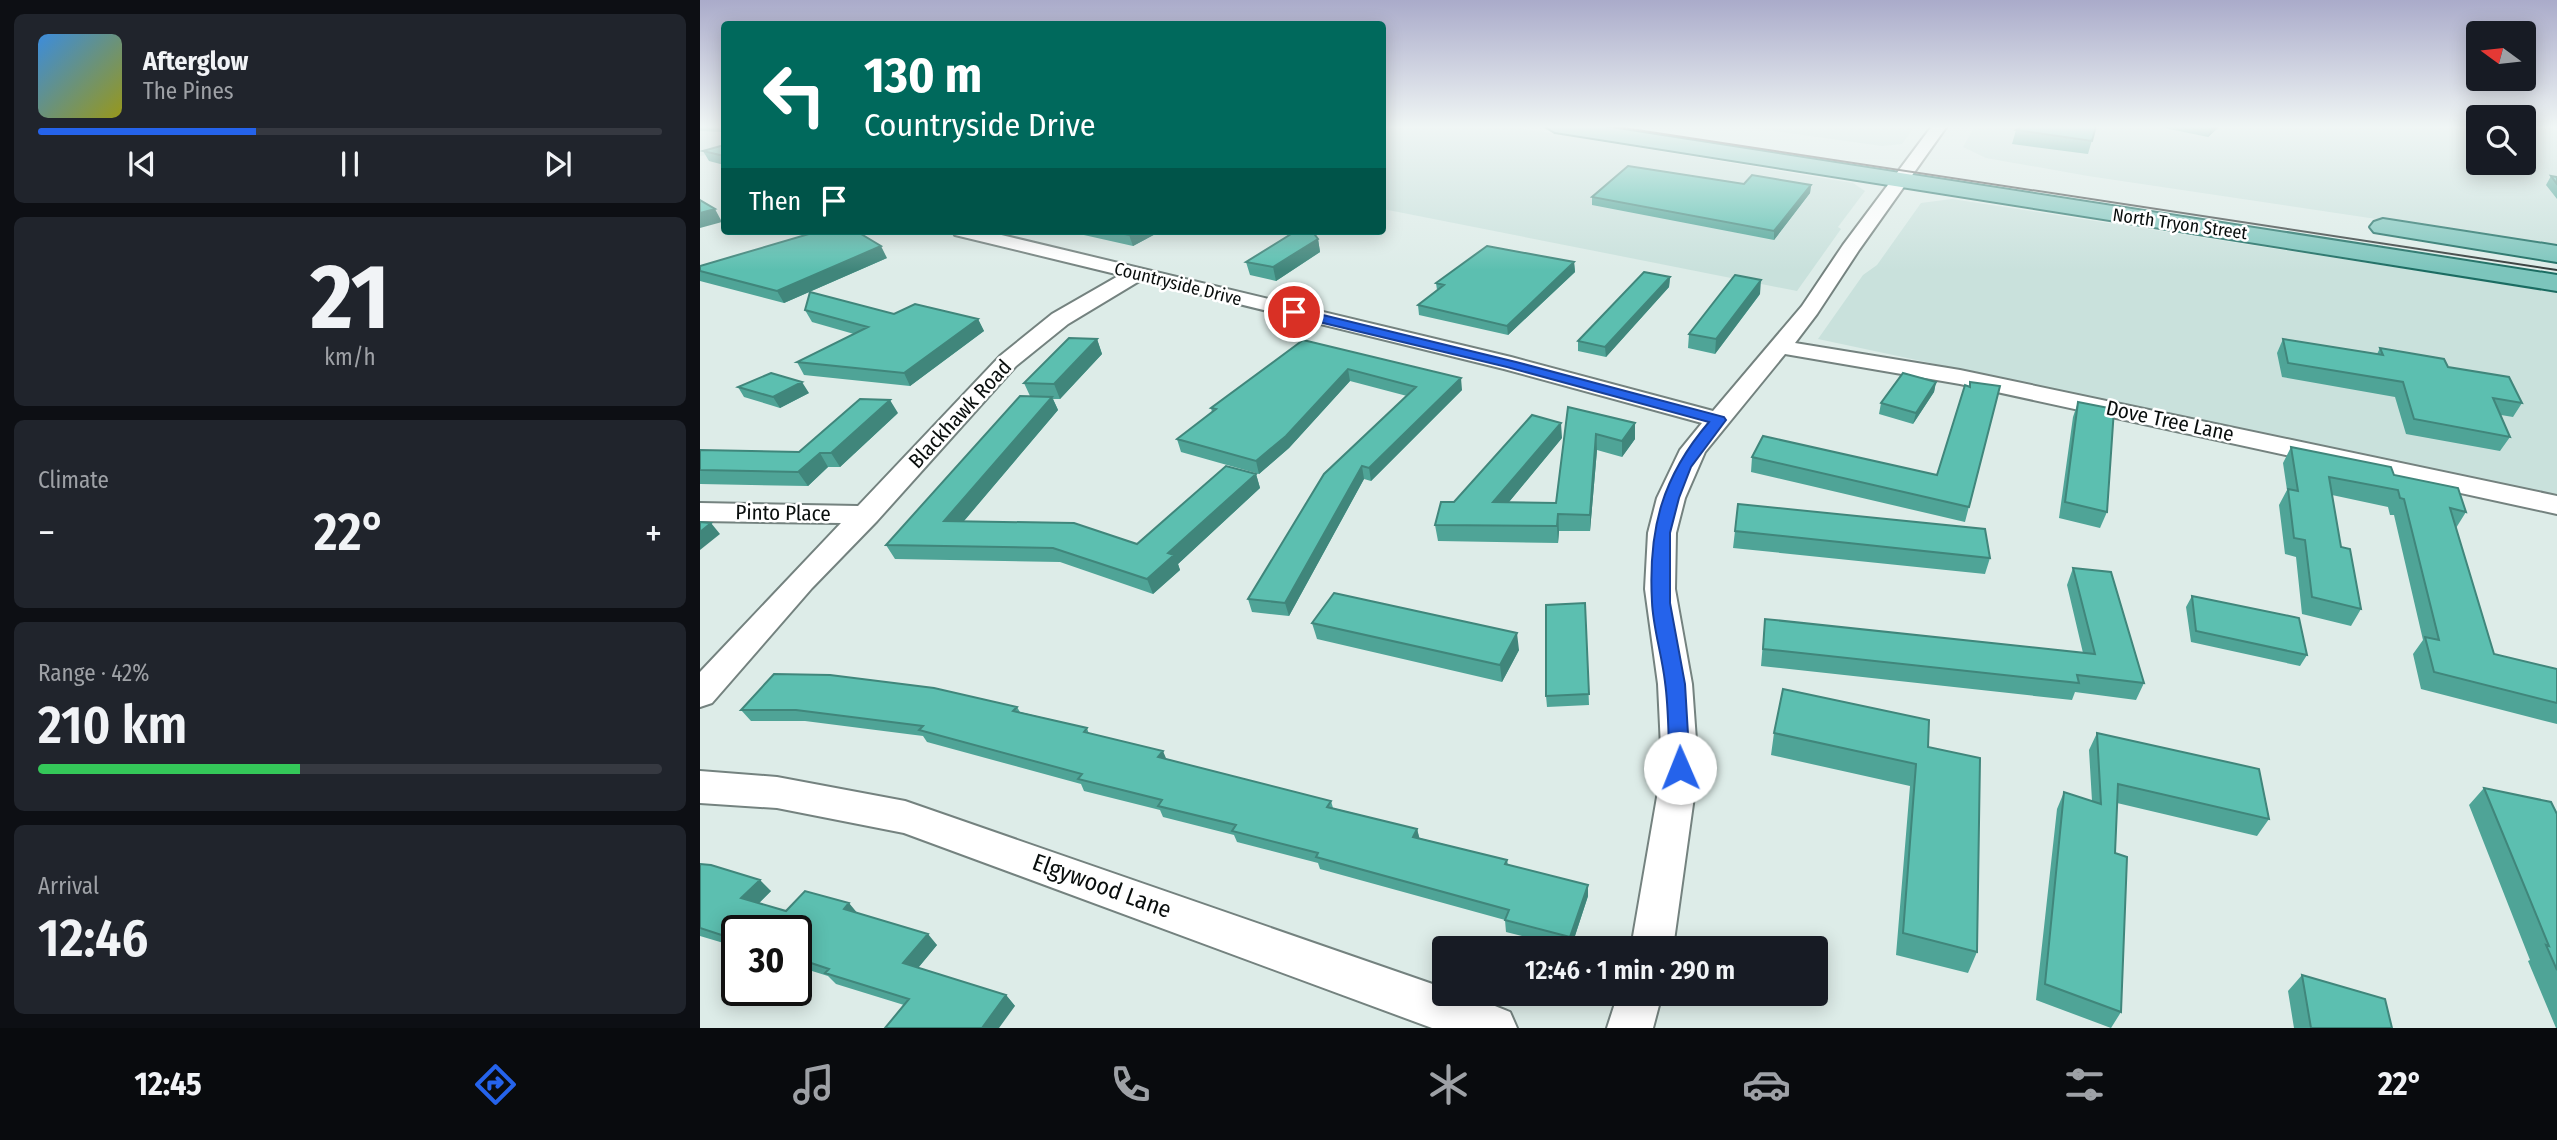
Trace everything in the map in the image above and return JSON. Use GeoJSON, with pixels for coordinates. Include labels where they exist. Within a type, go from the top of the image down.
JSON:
{"type":"FeatureCollection","features":[{"type":"Feature","properties":{"kind":"main road","name":"North Tryon Street"},"geometry":{"type":"LineString","coordinates":[[1848,174],[2381,253],[2557,283]]}},
{"type":"Feature","properties":{"kind":"main road"},"geometry":{"type":"LineString","coordinates":[[2362,224],[2557,254]]}},
{"type":"Feature","properties":{"kind":"street"},"geometry":{"type":"LineString","coordinates":[[1654,936],[1680,768],[1675,684],[1661,603],[1662,533],[1671,498],[1693,450],[1781,348],[1904,174]]}},
{"type":"Feature","properties":{"kind":"street","name":"Countryside Drive"},"geometry":{"type":"LineString","coordinates":[[978,235],[1511,364],[1719,420]]}},
{"type":"Feature","properties":{"kind":"street","name":"Blackhawk Road"},"geometry":{"type":"LineString","coordinates":[[700,694],[1008,361],[1032,339],[1137,274]]}},
{"type":"Feature","properties":{"kind":"street","name":"Dove Tree Lane"},"geometry":{"type":"LineString","coordinates":[[1781,348],[1960,377],[2557,505]]}},
{"type":"Feature","properties":{"kind":"street","name":"Pinto Place"},"geometry":{"type":"LineString","coordinates":[[700,512],[867,515]]}},
{"type":"Feature","properties":{"kind":"street","name":"Elgywood Lane"},"geometry":{"type":"LineString","coordinates":[[700,787],[767,791],[817,798],[905,817],[1494,1028]]}},
{"type":"Feature","properties":{"kind":"street"},"geometry":{"type":"LineString","coordinates":[[1630,1028],[1636,1006]]}},
{"type":"Feature","properties":{"kind":"shaded area"},"geometry":{"type":"Polygon","coordinates":[[[1386,174],[1798,174],[1853,183],[1865,191],[1797,291],[1386,210],[1386,174]]]}},
{"type":"Feature","properties":{"kind":"shaded area"},"geometry":{"type":"Polygon","coordinates":[[[2077,174],[2557,174],[2557,246],[2088,176],[2077,174]]]}},
{"type":"Feature","properties":{"kind":"shaded area"},"geometry":{"type":"Polygon","coordinates":[[[1952,199],[2557,292],[2557,496],[1818,339],[1863,275],[1877,265],[1921,203],[1952,199]]]}},
{"type":"Feature","properties":{"kind":"building"},"geometry":{"type":"Polygon","coordinates":[[[1619,174],[1679,174],[1744,184],[1752,175],[1811,185],[1774,231],[1592,197],[1619,174]]]}},
{"type":"Feature","properties":{"kind":"building"},"geometry":{"type":"Polygon","coordinates":[[[700,200],[715,209],[700,213],[700,200]]]}},
{"type":"Feature","properties":{"kind":"building"},"geometry":{"type":"Polygon","coordinates":[[[805,235],[863,235],[881,246],[777,291],[700,271],[700,266],[805,235]]]}},
{"type":"Feature","properties":{"kind":"building"},"geometry":{"type":"Polygon","coordinates":[[[1290,235],[1315,235],[1318,239],[1273,267],[1246,262],[1290,235]]]}},
{"type":"Feature","properties":{"kind":"building"},"geometry":{"type":"Polygon","coordinates":[[[1487,246],[1574,262],[1507,326],[1418,305],[1444,285],[1436,283],[1487,246]]]}},
{"type":"Feature","properties":{"kind":"building"},"geometry":{"type":"Polygon","coordinates":[[[1644,272],[1670,277],[1605,347],[1578,341],[1644,272]]]}},
{"type":"Feature","properties":{"kind":"building"},"geometry":{"type":"Polygon","coordinates":[[[1735,275],[1761,280],[1716,339],[1689,334],[1735,275]]]}},
{"type":"Feature","properties":{"kind":"building"},"geometry":{"type":"Polygon","coordinates":[[[810,292],[894,314],[915,304],[978,319],[904,373],[797,362],[868,327],[805,310],[810,292]]]}},
{"type":"Feature","properties":{"kind":"building"},"geometry":{"type":"Polygon","coordinates":[[[1069,338],[1097,339],[1054,384],[1024,383],[1069,338]]]}},
{"type":"Feature","properties":{"kind":"building"},"geometry":{"type":"Polygon","coordinates":[[[2283,339],[2383,355],[2380,348],[2444,359],[2448,367],[2509,377],[2522,403],[2493,398],[2510,437],[2414,419],[2403,382],[2288,363],[2283,339]]]}},
{"type":"Feature","properties":{"kind":"building"},"geometry":{"type":"Polygon","coordinates":[[[1303,340],[1461,378],[1369,468],[1362,466],[1285,603],[1248,599],[1324,474],[1416,387],[1348,369],[1286,436],[1256,461],[1177,439],[1216,409],[1211,408],[1303,340]]]}},
{"type":"Feature","properties":{"kind":"building"},"geometry":{"type":"Polygon","coordinates":[[[771,373],[802,382],[773,397],[738,387],[771,373]]]}},
{"type":"Feature","properties":{"kind":"building"},"geometry":{"type":"Polygon","coordinates":[[[1903,373],[1936,382],[1916,413],[1881,403],[1903,373]]]}},
{"type":"Feature","properties":{"kind":"building"},"geometry":{"type":"Polygon","coordinates":[[[1970,382],[2000,386],[1969,507],[1752,457],[1763,436],[1937,475],[1965,385],[1970,387],[1970,382]]]}},
{"type":"Feature","properties":{"kind":"building"},"geometry":{"type":"Polygon","coordinates":[[[1020,396],[1052,397],[944,521],[1074,523],[1137,544],[1226,466],[1256,474],[1168,553],[1174,555],[1147,579],[1053,548],[886,545],[1020,396]]]}},
{"type":"Feature","properties":{"kind":"building"},"geometry":{"type":"Polygon","coordinates":[[[860,399],[890,400],[831,453],[820,453],[798,472],[700,470],[700,450],[799,452],[860,399]]]}},
{"type":"Feature","properties":{"kind":"building"},"geometry":{"type":"Polygon","coordinates":[[[2078,402],[2114,409],[2107,512],[2065,502],[2078,402]]]}},
{"type":"Feature","properties":{"kind":"building"},"geometry":{"type":"Polygon","coordinates":[[[1568,407],[1635,423],[1622,441],[1596,434],[1590,515],[1558,514],[1557,526],[1435,525],[1441,502],[1454,502],[1532,415],[1561,423],[1493,502],[1556,503],[1568,407]]]}},
{"type":"Feature","properties":{"kind":"building"},"geometry":{"type":"Polygon","coordinates":[[[2291,447],[2391,467],[2394,475],[2458,488],[2466,512],[2450,508],[2494,654],[2557,669],[2557,703],[2434,672],[2425,637],[2439,640],[2404,499],[2400,498],[2398,490],[2329,477],[2341,547],[2350,549],[2361,609],[2312,597],[2305,540],[2294,538],[2288,489],[2298,491],[2291,447]]]}},
{"type":"Feature","properties":{"kind":"building"},"geometry":{"type":"Polygon","coordinates":[[[1738,504],[1985,529],[1990,558],[1735,531],[1738,504]]]}},
{"type":"Feature","properties":{"kind":"building"},"geometry":{"type":"Polygon","coordinates":[[[700,522],[711,523],[700,532],[700,522]]]}},
{"type":"Feature","properties":{"kind":"building"},"geometry":{"type":"Polygon","coordinates":[[[2073,568],[2111,572],[2144,683],[2077,675],[2079,683],[1763,649],[1765,619],[2095,654],[2073,568]]]}},
{"type":"Feature","properties":{"kind":"building"},"geometry":{"type":"Polygon","coordinates":[[[1334,593],[1517,633],[1500,665],[1312,623],[1334,593]]]}},
{"type":"Feature","properties":{"kind":"building"},"geometry":{"type":"Polygon","coordinates":[[[2192,596],[2299,618],[2307,655],[2196,631],[2192,596]]]}},
{"type":"Feature","properties":{"kind":"building"},"geometry":{"type":"Polygon","coordinates":[[[1585,603],[1589,694],[1546,696],[1546,605],[1585,603]]]}},
{"type":"Feature","properties":{"kind":"building"},"geometry":{"type":"Polygon","coordinates":[[[774,674],[830,675],[934,688],[1017,707],[1013,711],[1087,728],[1084,732],[1163,751],[1158,757],[1331,801],[1327,807],[1417,829],[1413,837],[1507,860],[1505,864],[1588,885],[1570,936],[1566,936],[1505,920],[1509,910],[1316,857],[1318,853],[1232,831],[1236,825],[1158,806],[1162,800],[1078,779],[1082,774],[919,730],[923,726],[796,710],[741,710],[774,674]]]}},
{"type":"Feature","properties":{"kind":"building"},"geometry":{"type":"Polygon","coordinates":[[[1783,689],[1929,720],[1928,747],[1980,758],[1977,952],[1903,933],[1916,764],[1774,733],[1783,689]]]}},
{"type":"Feature","properties":{"kind":"building"},"geometry":{"type":"Polygon","coordinates":[[[2097,733],[2259,769],[2269,819],[2118,784],[2115,853],[2127,857],[2121,1012],[2045,984],[2064,792],[2101,804],[2097,733]]]}},
{"type":"Feature","properties":{"kind":"building"},"geometry":{"type":"Polygon","coordinates":[[[2484,788],[2551,802],[2557,814],[2557,970],[2546,945],[2549,946],[2484,788]]]}},
{"type":"Feature","properties":{"kind":"building"},"geometry":{"type":"Polygon","coordinates":[[[700,864],[760,880],[741,898],[786,911],[805,891],[849,903],[844,909],[928,934],[903,963],[1006,995],[982,1028],[885,1028],[909,999],[825,973],[829,969],[812,963],[812,915],[721,915],[721,935],[700,928],[700,864]]]}},
{"type":"Feature","properties":{"kind":"building"},"geometry":{"type":"Polygon","coordinates":[[[2302,975],[2385,999],[2392,1028],[2311,1028],[2302,975]]]}},
{"type":"Feature","properties":{"kind":"tram line"},"geometry":{"type":"LineString","coordinates":[[1926,174],[2557,270]]}},
{"type":"Feature","properties":{"kind":"route"},"geometry":{"type":"LineString","coordinates":[[1294,312],[1511,364],[1719,420],[1693,450],[1683,467],[1662,533],[1661,603],[1675,684],[1680,768]]}}]}
